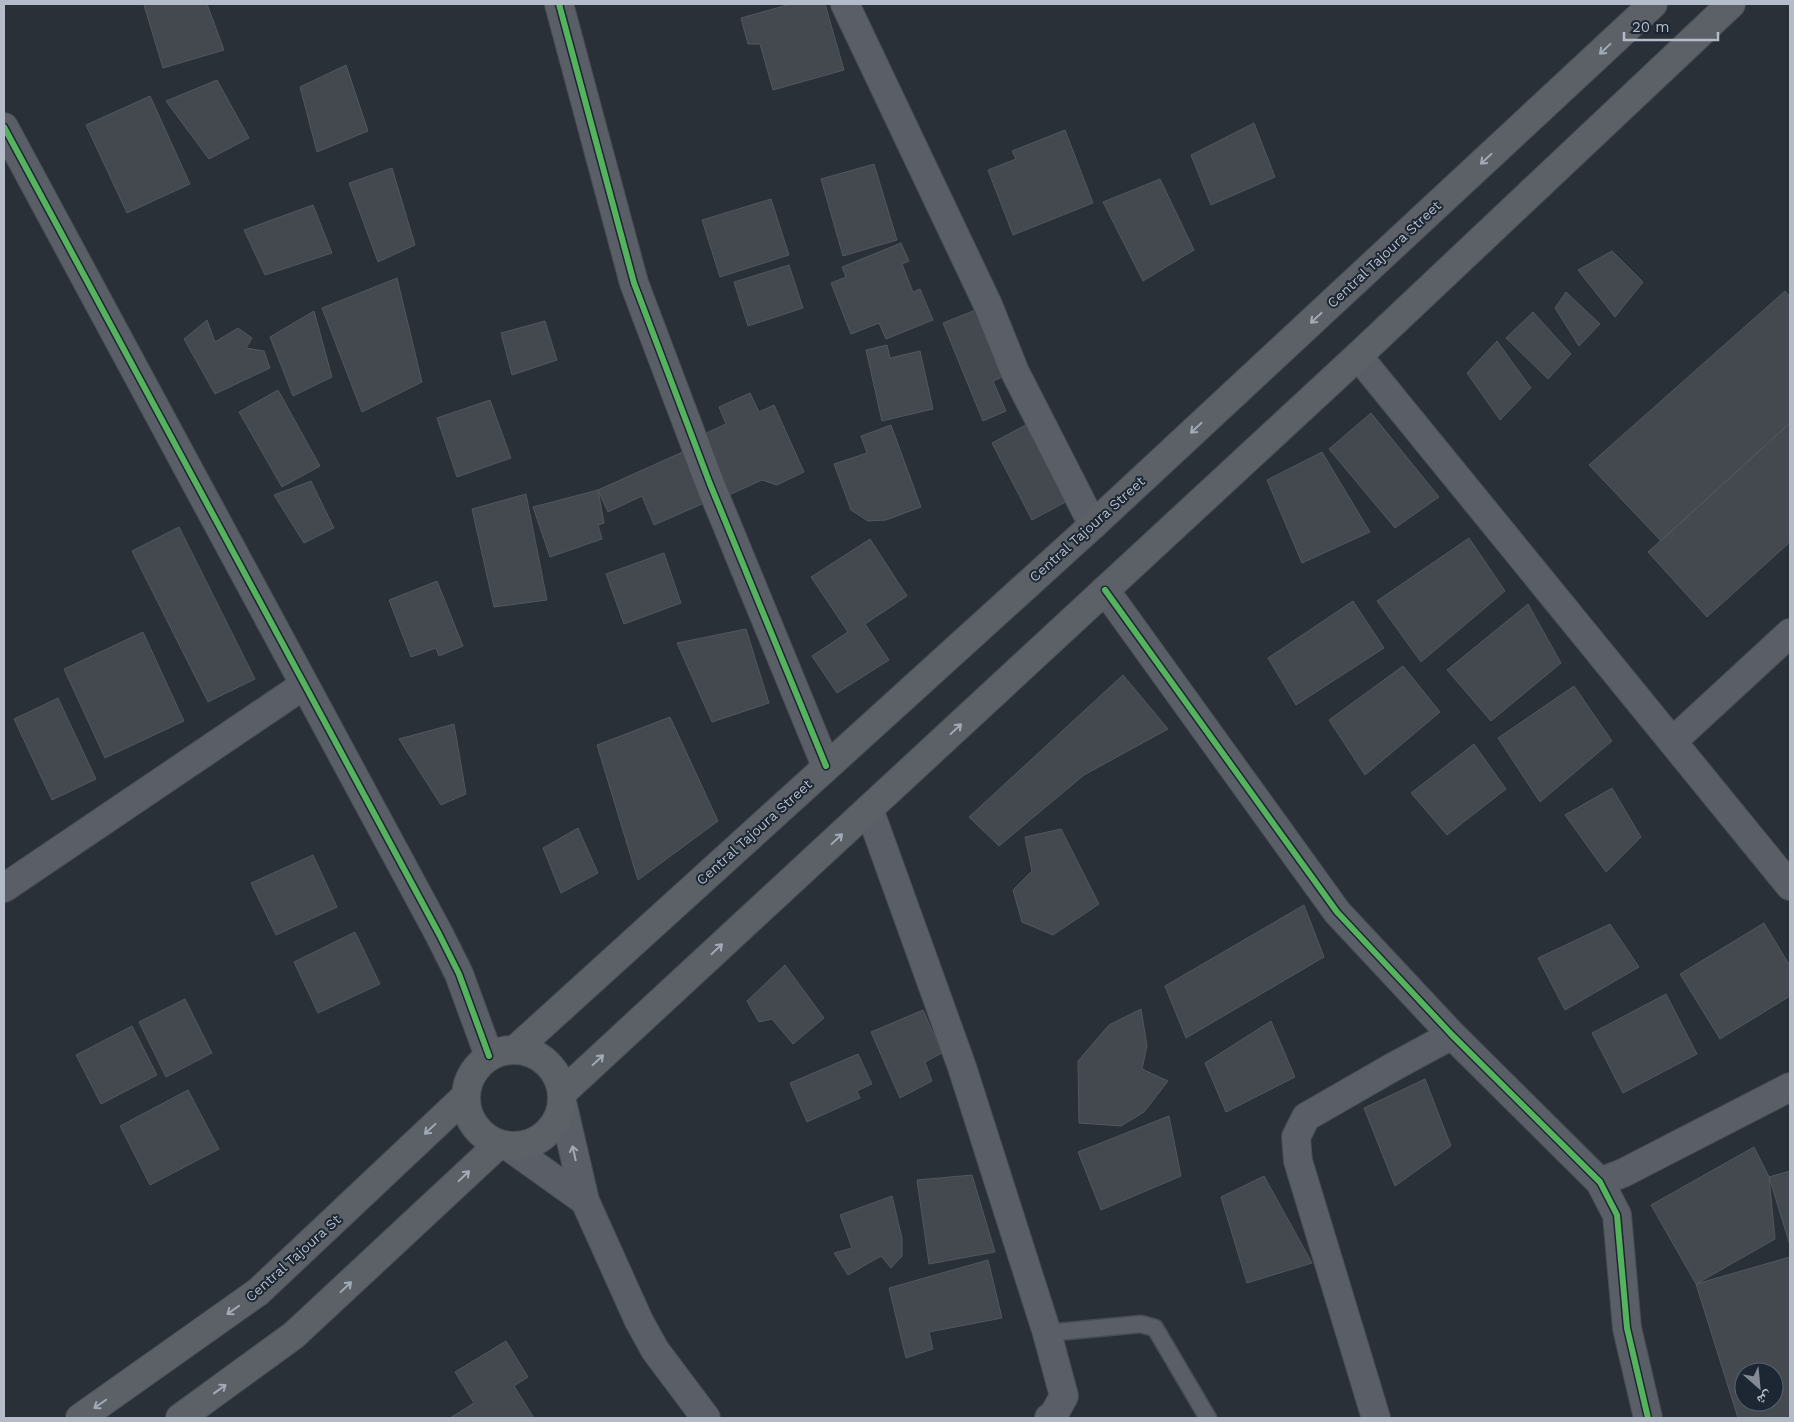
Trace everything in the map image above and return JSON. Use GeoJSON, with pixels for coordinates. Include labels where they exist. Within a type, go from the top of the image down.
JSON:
{"type":"FeatureCollection","features":[{"type":"Feature","properties":{"kind":"main road","name":"Central Tajoura Street"},"geometry":{"type":"LineString","coordinates":[[516,1050],[1093,525],[1654,4]]}},
{"type":"Feature","properties":{"kind":"main road"},"geometry":{"type":"LineString","coordinates":[[562,1097],[869,809],[1358,356],[1731,4]]}},
{"type":"Feature","properties":{"kind":"main road"},"geometry":{"type":"LineString","coordinates":[[516,1050],[533,1053],[547,1062],[558,1076],[562,1097],[557,1120],[545,1135],[528,1144],[504,1145],[485,1137],[474,1125],[468,1111],[467,1084],[472,1073],[489,1056],[502,1051],[516,1050]]}},
{"type":"Feature","properties":{"kind":"main road","name":"Central Tajoura St"},"geometry":{"type":"LineString","coordinates":[[80,1418],[258,1292],[466,1096]]}},
{"type":"Feature","properties":{"kind":"main road"},"geometry":{"type":"LineString","coordinates":[[180,1418],[294,1335],[504,1145]]}},
{"type":"Feature","properties":{"kind":"street"},"geometry":{"type":"LineString","coordinates":[[559,4],[634,283],[710,484],[826,766]]}},
{"type":"Feature","properties":{"kind":"street"},"geometry":{"type":"LineString","coordinates":[[845,4],[988,305],[1015,372],[1093,525]]}},
{"type":"Feature","properties":{"kind":"street"},"geometry":{"type":"LineString","coordinates":[[4,127],[459,974],[489,1056]]}},
{"type":"Feature","properties":{"kind":"street"},"geometry":{"type":"LineString","coordinates":[[1358,356],[1790,886]]}},
{"type":"Feature","properties":{"kind":"street"},"geometry":{"type":"LineString","coordinates":[[1105,590],[1337,912],[1452,1035],[1600,1182],[1617,1215],[1627,1328],[1648,1418]]}},
{"type":"Feature","properties":{"kind":"street"},"geometry":{"type":"LineString","coordinates":[[1673,741],[1790,633]]}},
{"type":"Feature","properties":{"kind":"street"},"geometry":{"type":"LineString","coordinates":[[8,881],[114,814],[304,685]]}},
{"type":"Feature","properties":{"kind":"street"},"geometry":{"type":"LineString","coordinates":[[869,809],[962,1067],[1047,1333],[1064,1396],[1053,1416],[1049,1418]]}},
{"type":"Feature","properties":{"kind":"street"},"geometry":{"type":"LineString","coordinates":[[1376,1418],[1298,1161],[1296,1137],[1306,1117],[1452,1035]]}},
{"type":"Feature","properties":{"kind":"street"},"geometry":{"type":"LineString","coordinates":[[1600,1182],[1622,1173],[1790,1087]]}},
{"type":"Feature","properties":{"kind":"street"},"geometry":{"type":"LineString","coordinates":[[562,1097],[585,1201],[639,1321],[655,1350],[706,1418]]}},
{"type":"Feature","properties":{"kind":"street"},"geometry":{"type":"LineString","coordinates":[[504,1145],[585,1201]]}},
{"type":"Feature","properties":{"kind":"lane"},"geometry":{"type":"LineString","coordinates":[[1047,1333],[1141,1324],[1155,1328],[1208,1418]]}},
{"type":"Feature","properties":{"kind":"building"},"geometry":{"type":"Polygon","coordinates":[[[207,4],[224,50],[163,68],[144,5],[207,4]]]}},
{"type":"Feature","properties":{"kind":"building"},"geometry":{"type":"Polygon","coordinates":[[[791,4],[825,4],[844,70],[773,90],[760,44],[748,44],[741,18],[791,4]]]}},
{"type":"Feature","properties":{"kind":"building"},"geometry":{"type":"Polygon","coordinates":[[[346,65],[368,131],[317,152],[300,87],[346,65]]]}},
{"type":"Feature","properties":{"kind":"building"},"geometry":{"type":"Polygon","coordinates":[[[217,80],[249,138],[209,159],[166,101],[217,80]]]}},
{"type":"Feature","properties":{"kind":"building"},"geometry":{"type":"Polygon","coordinates":[[[150,96],[190,184],[127,213],[86,125],[150,96]]]}},
{"type":"Feature","properties":{"kind":"building"},"geometry":{"type":"Polygon","coordinates":[[[1254,123],[1275,177],[1211,205],[1191,155],[1254,123]]]}},
{"type":"Feature","properties":{"kind":"building"},"geometry":{"type":"Polygon","coordinates":[[[1065,130],[1093,203],[1013,235],[988,170],[1016,159],[1012,151],[1065,130]]]}},
{"type":"Feature","properties":{"kind":"building"},"geometry":{"type":"Polygon","coordinates":[[[874,164],[897,240],[843,256],[821,179],[874,164]]]}},
{"type":"Feature","properties":{"kind":"building"},"geometry":{"type":"Polygon","coordinates":[[[392,168],[415,245],[378,262],[349,183],[392,168]]]}},
{"type":"Feature","properties":{"kind":"building"},"geometry":{"type":"Polygon","coordinates":[[[1160,179],[1194,250],[1143,281],[1103,202],[1160,179]]]}},
{"type":"Feature","properties":{"kind":"building"},"geometry":{"type":"Polygon","coordinates":[[[771,199],[789,255],[720,277],[702,220],[771,199]]]}},
{"type":"Feature","properties":{"kind":"building"},"geometry":{"type":"Polygon","coordinates":[[[313,205],[332,253],[265,275],[244,230],[313,205]]]}},
{"type":"Feature","properties":{"kind":"building"},"geometry":{"type":"Polygon","coordinates":[[[901,243],[909,261],[902,264],[913,292],[920,289],[933,320],[886,339],[879,323],[851,334],[831,283],[846,277],[842,267],[901,243]]]}},
{"type":"Feature","properties":{"kind":"building"},"geometry":{"type":"Polygon","coordinates":[[[1612,251],[1643,282],[1615,317],[1578,270],[1612,251]]]}},
{"type":"Feature","properties":{"kind":"building"},"geometry":{"type":"Polygon","coordinates":[[[789,265],[803,308],[748,326],[734,282],[789,265]]]}},
{"type":"Feature","properties":{"kind":"building"},"geometry":{"type":"Polygon","coordinates":[[[397,278],[422,382],[362,412],[322,308],[397,278]]]}},
{"type":"Feature","properties":{"kind":"building"},"geometry":{"type":"Polygon","coordinates":[[[1785,291],[1790,297],[1790,423],[1661,541],[1589,465],[1785,291]]]}},
{"type":"Feature","properties":{"kind":"building"},"geometry":{"type":"Polygon","coordinates":[[[1566,292],[1600,324],[1579,346],[1555,308],[1566,292]]]}},
{"type":"Feature","properties":{"kind":"building"},"geometry":{"type":"Polygon","coordinates":[[[988,305],[1015,372],[993,381],[1006,411],[983,421],[943,323],[988,305]]]}},
{"type":"Feature","properties":{"kind":"building"},"geometry":{"type":"Polygon","coordinates":[[[314,311],[332,377],[293,396],[270,337],[314,311]]]}},
{"type":"Feature","properties":{"kind":"building"},"geometry":{"type":"Polygon","coordinates":[[[1533,312],[1571,354],[1548,379],[1506,338],[1533,312]]]}},
{"type":"Feature","properties":{"kind":"building"},"geometry":{"type":"Polygon","coordinates":[[[207,320],[215,342],[238,328],[252,338],[246,348],[264,351],[270,368],[215,394],[184,339],[207,320]]]}},
{"type":"Feature","properties":{"kind":"building"},"geometry":{"type":"Polygon","coordinates":[[[545,321],[557,360],[512,375],[501,333],[545,321]]]}},
{"type":"Feature","properties":{"kind":"building"},"geometry":{"type":"Polygon","coordinates":[[[1497,341],[1531,388],[1500,420],[1467,373],[1497,341]]]}},
{"type":"Feature","properties":{"kind":"building"},"geometry":{"type":"Polygon","coordinates":[[[887,345],[890,358],[920,351],[933,409],[882,421],[866,350],[887,345]]]}},
{"type":"Feature","properties":{"kind":"building"},"geometry":{"type":"Polygon","coordinates":[[[278,390],[320,466],[282,487],[239,412],[278,390]]]}},
{"type":"Feature","properties":{"kind":"building"},"geometry":{"type":"Polygon","coordinates":[[[750,393],[759,412],[774,405],[804,472],[777,485],[762,480],[729,495],[702,435],[726,424],[719,407],[750,393]]]}},
{"type":"Feature","properties":{"kind":"building"},"geometry":{"type":"Polygon","coordinates":[[[490,400],[511,458],[457,477],[437,418],[490,400]]]}},
{"type":"Feature","properties":{"kind":"building"},"geometry":{"type":"Polygon","coordinates":[[[1050,412],[1090,489],[1032,520],[992,443],[1050,412]]]}},
{"type":"Feature","properties":{"kind":"building"},"geometry":{"type":"Polygon","coordinates":[[[1371,413],[1439,497],[1395,528],[1329,449],[1371,413]]]}},
{"type":"Feature","properties":{"kind":"building"},"geometry":{"type":"Polygon","coordinates":[[[1790,423],[1790,542],[1707,617],[1648,552],[1790,423]]]}},
{"type":"Feature","properties":{"kind":"building"},"geometry":{"type":"Polygon","coordinates":[[[891,425],[921,507],[886,520],[868,521],[851,510],[834,464],[867,453],[861,436],[891,425]]]}},
{"type":"Feature","properties":{"kind":"building"},"geometry":{"type":"Polygon","coordinates":[[[687,450],[709,501],[654,525],[642,496],[608,512],[598,490],[687,450]]]}},
{"type":"Feature","properties":{"kind":"building"},"geometry":{"type":"Polygon","coordinates":[[[1322,452],[1370,532],[1302,563],[1267,480],[1322,452]]]}},
{"type":"Feature","properties":{"kind":"building"},"geometry":{"type":"Polygon","coordinates":[[[311,481],[334,528],[304,543],[274,495],[311,481]]]}},
{"type":"Feature","properties":{"kind":"building"},"geometry":{"type":"Polygon","coordinates":[[[598,490],[604,523],[598,525],[602,539],[550,557],[533,507],[598,490]]]}},
{"type":"Feature","properties":{"kind":"building"},"geometry":{"type":"Polygon","coordinates":[[[526,494],[547,600],[494,607],[472,509],[526,494]]]}},
{"type":"Feature","properties":{"kind":"building"},"geometry":{"type":"Polygon","coordinates":[[[179,527],[255,679],[208,702],[132,551],[179,527]]]}},
{"type":"Feature","properties":{"kind":"building"},"geometry":{"type":"Polygon","coordinates":[[[1469,538],[1505,591],[1421,662],[1377,601],[1469,538]]]}},
{"type":"Feature","properties":{"kind":"building"},"geometry":{"type":"Polygon","coordinates":[[[870,539],[907,596],[865,624],[889,660],[837,693],[812,656],[848,632],[811,577],[870,539]]]}},
{"type":"Feature","properties":{"kind":"building"},"geometry":{"type":"Polygon","coordinates":[[[664,553],[681,603],[624,624],[606,574],[664,553]]]}},
{"type":"Feature","properties":{"kind":"building"},"geometry":{"type":"Polygon","coordinates":[[[437,581],[463,646],[439,656],[436,648],[411,657],[389,600],[437,581]]]}},
{"type":"Feature","properties":{"kind":"building"},"geometry":{"type":"Polygon","coordinates":[[[1353,601],[1384,648],[1296,705],[1268,658],[1353,601]]]}},
{"type":"Feature","properties":{"kind":"building"},"geometry":{"type":"Polygon","coordinates":[[[1528,604],[1561,663],[1491,721],[1447,670],[1528,604]]]}},
{"type":"Feature","properties":{"kind":"building"},"geometry":{"type":"Polygon","coordinates":[[[746,629],[769,703],[712,722],[677,643],[746,629]]]}},
{"type":"Feature","properties":{"kind":"building"},"geometry":{"type":"Polygon","coordinates":[[[143,632],[184,721],[105,758],[64,669],[143,632]]]}},
{"type":"Feature","properties":{"kind":"building"},"geometry":{"type":"Polygon","coordinates":[[[1403,666],[1440,712],[1365,775],[1329,720],[1403,666]]]}},
{"type":"Feature","properties":{"kind":"building"},"geometry":{"type":"Polygon","coordinates":[[[1123,675],[1168,729],[1084,775],[999,846],[969,817],[1123,675]]]}},
{"type":"Feature","properties":{"kind":"building"},"geometry":{"type":"Polygon","coordinates":[[[1574,686],[1612,741],[1540,802],[1498,738],[1574,686]]]}},
{"type":"Feature","properties":{"kind":"building"},"geometry":{"type":"Polygon","coordinates":[[[58,698],[96,779],[52,800],[14,719],[58,698]]]}},
{"type":"Feature","properties":{"kind":"building"},"geometry":{"type":"Polygon","coordinates":[[[670,717],[718,821],[638,880],[597,745],[670,717]]]}},
{"type":"Feature","properties":{"kind":"building"},"geometry":{"type":"Polygon","coordinates":[[[454,724],[466,794],[441,805],[399,739],[454,724]]]}},
{"type":"Feature","properties":{"kind":"building"},"geometry":{"type":"Polygon","coordinates":[[[1474,744],[1506,789],[1447,835],[1411,793],[1474,744]]]}},
{"type":"Feature","properties":{"kind":"building"},"geometry":{"type":"Polygon","coordinates":[[[1612,788],[1641,837],[1606,872],[1565,815],[1612,788]]]}},
{"type":"Feature","properties":{"kind":"building"},"geometry":{"type":"Polygon","coordinates":[[[578,828],[598,873],[561,893],[543,848],[578,828]]]}},
{"type":"Feature","properties":{"kind":"building"},"geometry":{"type":"Polygon","coordinates":[[[1061,829],[1099,904],[1053,935],[1022,922],[1013,890],[1032,871],[1025,837],[1061,829]]]}},
{"type":"Feature","properties":{"kind":"building"},"geometry":{"type":"Polygon","coordinates":[[[313,855],[337,907],[276,935],[251,883],[313,855]]]}},
{"type":"Feature","properties":{"kind":"building"},"geometry":{"type":"Polygon","coordinates":[[[1304,905],[1324,957],[1186,1038],[1165,986],[1304,905]]]}},
{"type":"Feature","properties":{"kind":"building"},"geometry":{"type":"Polygon","coordinates":[[[1764,923],[1790,966],[1790,996],[1720,1039],[1680,974],[1764,923]]]}},
{"type":"Feature","properties":{"kind":"building"},"geometry":{"type":"Polygon","coordinates":[[[1610,924],[1639,967],[1565,1010],[1538,958],[1610,924]]]}},
{"type":"Feature","properties":{"kind":"building"},"geometry":{"type":"Polygon","coordinates":[[[355,932],[380,984],[318,1013],[294,962],[355,932]]]}},
{"type":"Feature","properties":{"kind":"building"},"geometry":{"type":"Polygon","coordinates":[[[785,965],[824,1018],[793,1044],[772,1019],[759,1022],[747,1001],[785,965]]]}},
{"type":"Feature","properties":{"kind":"building"},"geometry":{"type":"Polygon","coordinates":[[[1666,994],[1697,1054],[1623,1093],[1592,1033],[1666,994]]]}},
{"type":"Feature","properties":{"kind":"building"},"geometry":{"type":"Polygon","coordinates":[[[185,999],[212,1053],[166,1077],[139,1022],[185,999]]]}},
{"type":"Feature","properties":{"kind":"building"},"geometry":{"type":"Polygon","coordinates":[[[1141,1009],[1147,1046],[1142,1069],[1168,1081],[1144,1112],[1121,1126],[1079,1123],[1078,1061],[1109,1025],[1141,1009]]]}},
{"type":"Feature","properties":{"kind":"building"},"geometry":{"type":"Polygon","coordinates":[[[923,1010],[942,1053],[925,1062],[932,1081],[900,1098],[871,1032],[923,1010]]]}},
{"type":"Feature","properties":{"kind":"building"},"geometry":{"type":"Polygon","coordinates":[[[1271,1021],[1295,1077],[1226,1112],[1205,1063],[1271,1021]]]}},
{"type":"Feature","properties":{"kind":"building"},"geometry":{"type":"Polygon","coordinates":[[[132,1026],[157,1075],[101,1104],[76,1055],[132,1026]]]}},
{"type":"Feature","properties":{"kind":"building"},"geometry":{"type":"Polygon","coordinates":[[[858,1054],[872,1084],[857,1091],[860,1098],[807,1122],[790,1083],[858,1054]]]}},
{"type":"Feature","properties":{"kind":"building"},"geometry":{"type":"Polygon","coordinates":[[[1425,1079],[1451,1146],[1395,1186],[1364,1108],[1425,1079]]]}},
{"type":"Feature","properties":{"kind":"building"},"geometry":{"type":"Polygon","coordinates":[[[188,1090],[219,1149],[150,1185],[120,1126],[188,1090]]]}},
{"type":"Feature","properties":{"kind":"building"},"geometry":{"type":"Polygon","coordinates":[[[1169,1116],[1181,1176],[1101,1210],[1078,1152],[1169,1116]]]}},
{"type":"Feature","properties":{"kind":"building"},"geometry":{"type":"Polygon","coordinates":[[[1754,1147],[1769,1177],[1775,1239],[1696,1284],[1651,1205],[1754,1147]]]}},
{"type":"Feature","properties":{"kind":"building"},"geometry":{"type":"Polygon","coordinates":[[[1790,1171],[1790,1245],[1769,1177],[1790,1171]]]}},
{"type":"Feature","properties":{"kind":"building"},"geometry":{"type":"Polygon","coordinates":[[[972,1175],[995,1252],[929,1264],[917,1180],[972,1175]]]}},
{"type":"Feature","properties":{"kind":"building"},"geometry":{"type":"Polygon","coordinates":[[[1264,1176],[1312,1263],[1247,1283],[1221,1197],[1264,1176]]]}},
{"type":"Feature","properties":{"kind":"building"},"geometry":{"type":"Polygon","coordinates":[[[892,1196],[902,1238],[902,1256],[891,1268],[881,1256],[848,1275],[834,1253],[852,1248],[840,1215],[892,1196]]]}},
{"type":"Feature","properties":{"kind":"building"},"geometry":{"type":"Polygon","coordinates":[[[1790,1257],[1790,1418],[1738,1418],[1736,1412],[1784,1412],[1784,1362],[1734,1362],[1734,1405],[1696,1284],[1790,1257]]]}},
{"type":"Feature","properties":{"kind":"building"},"geometry":{"type":"Polygon","coordinates":[[[988,1260],[1002,1318],[929,1332],[933,1349],[906,1358],[889,1288],[988,1260]]]}},
{"type":"Feature","properties":{"kind":"building"},"geometry":{"type":"Polygon","coordinates":[[[506,1341],[528,1377],[514,1386],[534,1418],[450,1418],[474,1403],[455,1372],[506,1341]]]}},
{"type":"Feature","properties":{"kind":"cycle path"},"geometry":{"type":"LineString","coordinates":[[559,4],[634,283],[710,484],[826,766]]}},
{"type":"Feature","properties":{"kind":"cycle path"},"geometry":{"type":"LineString","coordinates":[[4,127],[439,934],[459,974],[489,1056]]}},
{"type":"Feature","properties":{"kind":"cycle path"},"geometry":{"type":"LineString","coordinates":[[1105,590],[1337,912],[1452,1035],[1600,1182],[1617,1215],[1627,1328],[1648,1418]]}}]}
